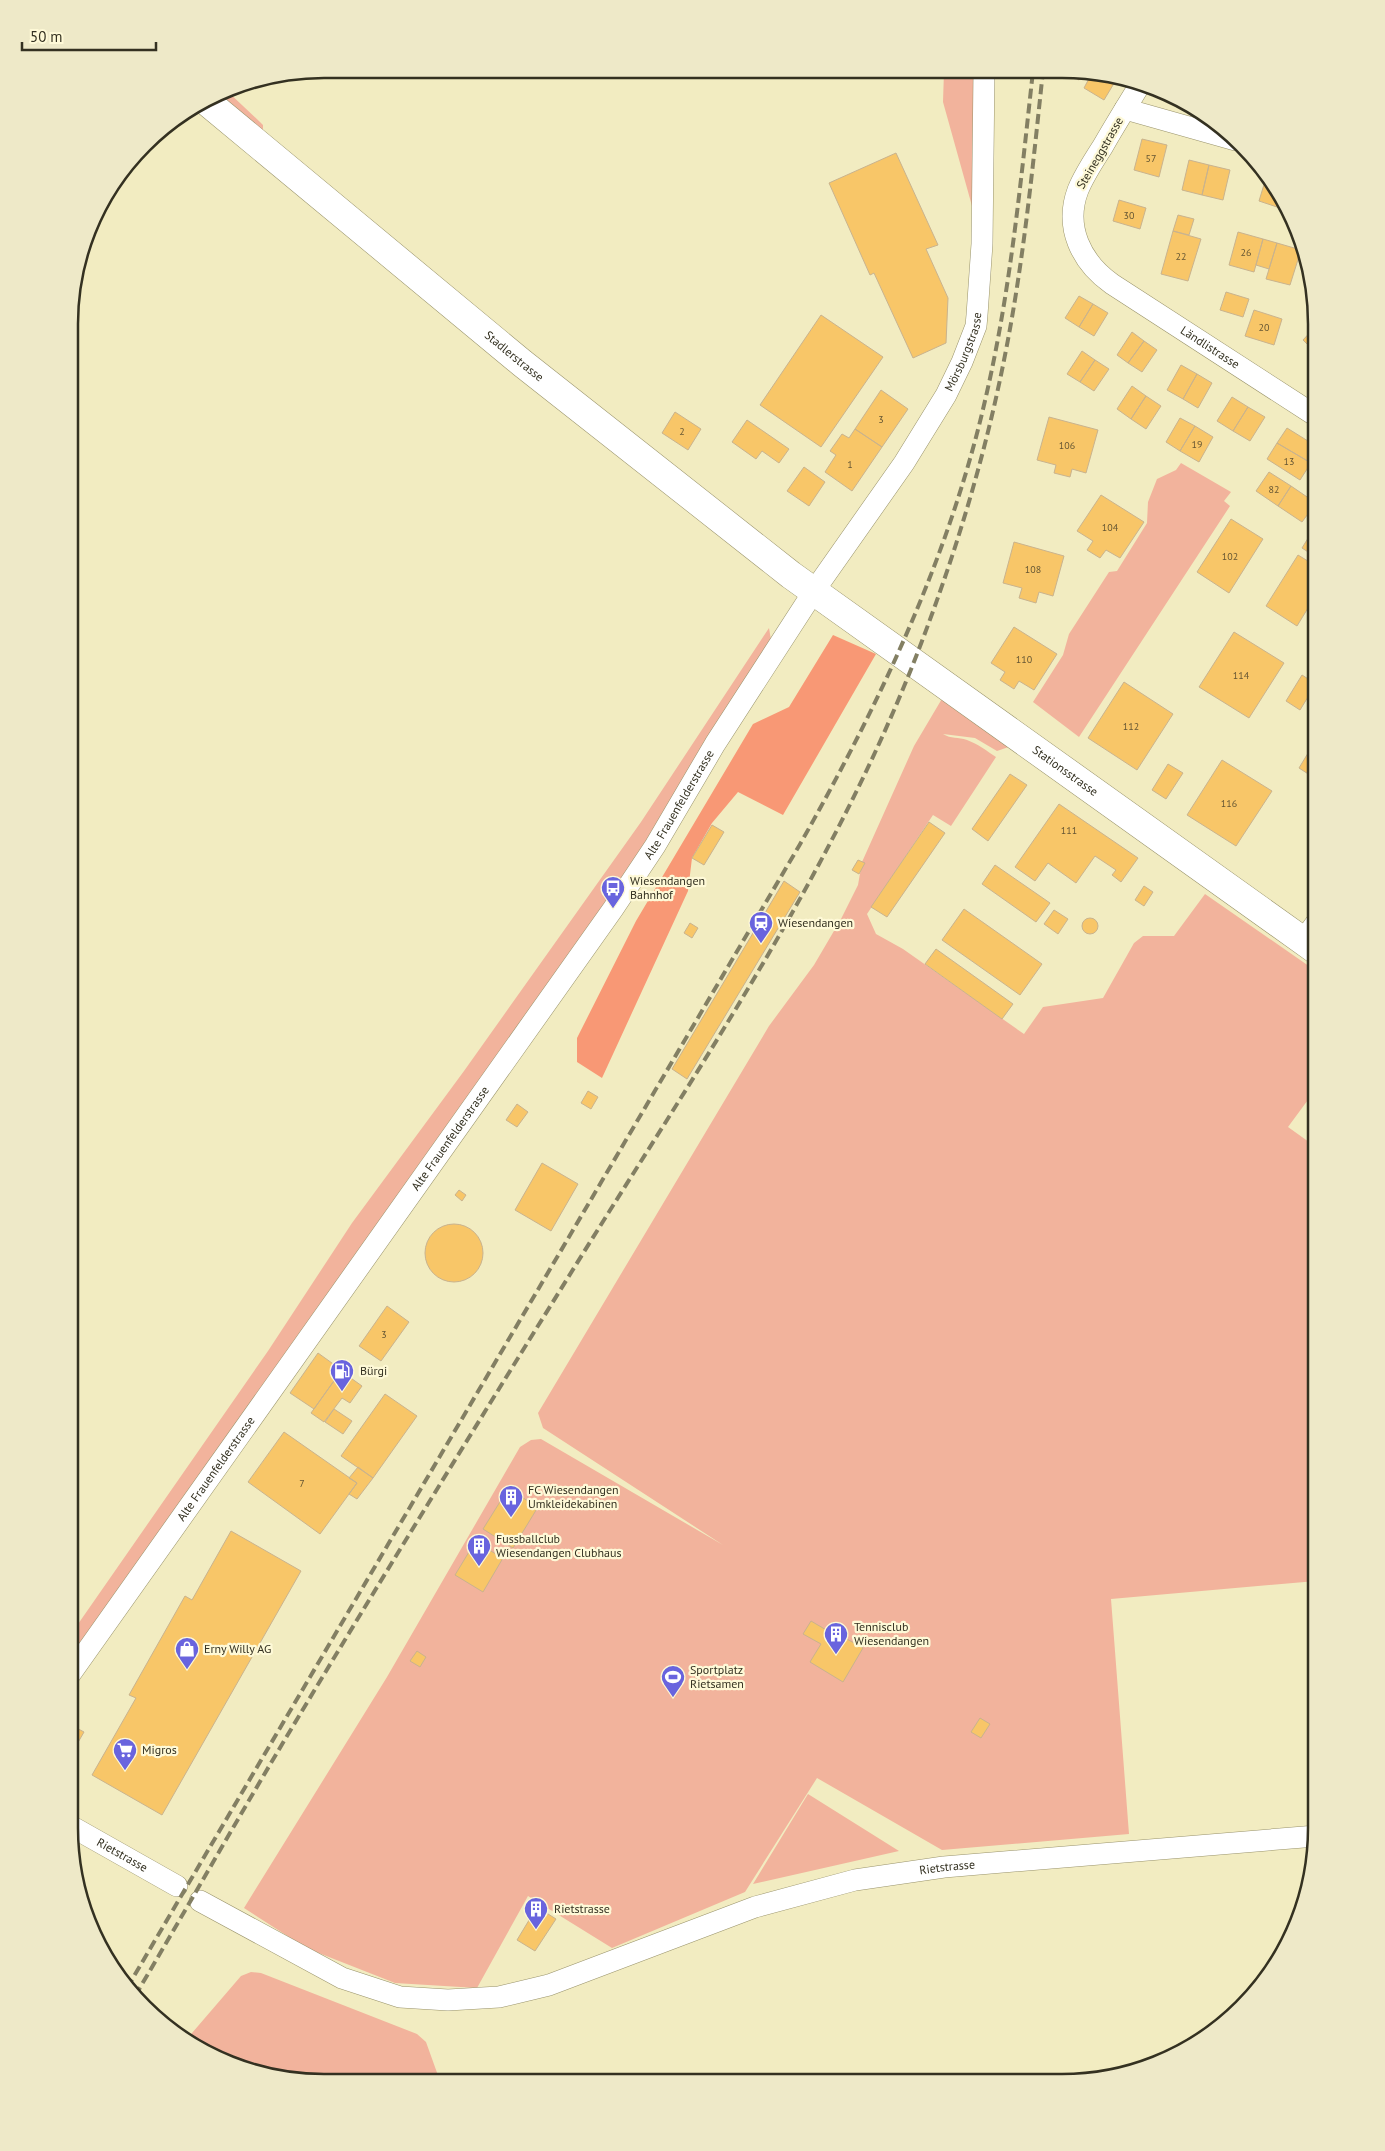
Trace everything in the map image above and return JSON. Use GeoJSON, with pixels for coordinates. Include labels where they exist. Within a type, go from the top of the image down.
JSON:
{"type":"FeatureCollection","features":[{"type":"Feature","properties":{"kind":"main road","name":"Stadlerstrasse"},"geometry":{"type":"LineString","coordinates":[[214,107],[522,363],[814,592]]}},
{"type":"Feature","properties":{"kind":"main road","name":"Stationsstrasse"},"geometry":{"type":"LineString","coordinates":[[814,592],[1308,935]]}},
{"type":"Feature","properties":{"kind":"street","name":"Mörsburgstrasse"},"geometry":{"type":"LineString","coordinates":[[814,592],[904,463],[946,396],[976,326],[982,244],[984,78]]}},
{"type":"Feature","properties":{"kind":"street","name":"Steineggstrasse"},"geometry":{"type":"LineString","coordinates":[[1103,278],[1085,259],[1078,244],[1073,228],[1073,209],[1082,180],[1137,90]]}},
{"type":"Feature","properties":{"kind":"street"},"geometry":{"type":"LineString","coordinates":[[1125,109],[1220,135]]}},
{"type":"Feature","properties":{"kind":"street","name":"Ländlistrasse"},"geometry":{"type":"LineString","coordinates":[[1103,278],[1308,411]]}},
{"type":"Feature","properties":{"kind":"street","name":"Alte Frauenfelderstrasse"},"geometry":{"type":"LineString","coordinates":[[78,1663],[613,908],[655,846],[715,744],[758,681],[814,592]]}},
{"type":"Feature","properties":{"kind":"street","name":"Rietstrasse"},"geometry":{"type":"LineString","coordinates":[[78,1830],[177,1886]]}},
{"type":"Feature","properties":{"kind":"street","name":"Rietstrasse"},"geometry":{"type":"LineString","coordinates":[[200,1901],[342,1978],[400,1997],[448,2000],[499,1997],[549,1985],[755,1907],[855,1880],[944,1867],[1307,1837]]}},
{"type":"Feature","properties":{"kind":"shaded area"},"geometry":{"type":"Polygon","coordinates":[[[944,78],[974,78],[972,206],[943,102],[944,78]]]}},
{"type":"Feature","properties":{"kind":"shaded area"},"geometry":{"type":"Polygon","coordinates":[[[232,95],[263,125],[263,132],[210,105],[232,95]]]}},
{"type":"Feature","properties":{"kind":"shaded area"},"geometry":{"type":"Polygon","coordinates":[[[1181,463],[1231,492],[1224,501],[1230,506],[1079,737],[1033,702],[1063,655],[1069,634],[1109,572],[1117,571],[1147,523],[1148,502],[1157,479],[1176,470],[1181,463]]]}},
{"type":"Feature","properties":{"kind":"shaded area"},"geometry":{"type":"Polygon","coordinates":[[[769,628],[771,640],[655,846],[78,1663],[78,1624],[268,1351],[352,1223],[464,1071],[641,822],[769,628]]]}},
{"type":"Feature","properties":{"kind":"shaded area"},"geometry":{"type":"Polygon","coordinates":[[[833,635],[876,654],[783,815],[738,792],[712,823],[692,858],[688,891],[602,1078],[577,1062],[577,1038],[636,921],[753,724],[789,707],[833,635]]]}},
{"type":"Feature","properties":{"kind":"shaded area"},"geometry":{"type":"Polygon","coordinates":[[[943,697],[1023,742],[997,751],[975,738],[943,734],[971,742],[996,757],[951,826],[933,815],[867,914],[876,934],[903,949],[1024,1034],[1043,1007],[1103,998],[1134,943],[1143,936],[1174,936],[1205,894],[1308,965],[1308,1100],[1288,1127],[1308,1141],[1308,1582],[1111,1599],[1129,1834],[942,1850],[817,1778],[745,1892],[612,1948],[528,1896],[477,1988],[395,1983],[306,1948],[244,1908],[387,1677],[520,1447],[531,1440],[541,1439],[723,1545],[543,1428],[538,1413],[769,1026],[814,965],[841,919],[858,885],[862,862],[914,746],[943,697]]]}},
{"type":"Feature","properties":{"kind":"shaded area"},"geometry":{"type":"Polygon","coordinates":[[[808,1794],[899,1851],[753,1884],[808,1794]]]}},
{"type":"Feature","properties":{"kind":"shaded area"},"geometry":{"type":"Polygon","coordinates":[[[251,1972],[261,1973],[417,2034],[426,2042],[437,2074],[324,2074],[276,2069],[229,2055],[191,2035],[241,1976],[251,1972]]]}},
{"type":"Feature","properties":{"kind":"building"},"geometry":{"type":"Polygon","coordinates":[[[1089,79],[1114,83],[1104,100],[1084,88],[1089,79]]]}},
{"type":"Feature","properties":{"kind":"building"},"geometry":{"type":"Polygon","coordinates":[[[1142,139],[1167,145],[1159,177],[1134,170],[1142,139]]]}},
{"type":"Feature","properties":{"kind":"building"},"geometry":{"type":"Polygon","coordinates":[[[896,153],[938,245],[926,249],[948,298],[946,343],[913,358],[874,273],[870,275],[829,183],[896,153]]]}},
{"type":"Feature","properties":{"kind":"building"},"geometry":{"type":"Polygon","coordinates":[[[1189,160],[1209,165],[1202,195],[1182,190],[1189,160]]]}},
{"type":"Feature","properties":{"kind":"building"},"geometry":{"type":"Polygon","coordinates":[[[1209,165],[1230,170],[1223,200],[1202,195],[1209,165]]]}},
{"type":"Feature","properties":{"kind":"building"},"geometry":{"type":"Polygon","coordinates":[[[1264,184],[1278,207],[1259,201],[1264,184]]]}},
{"type":"Feature","properties":{"kind":"building"},"geometry":{"type":"Polygon","coordinates":[[[1119,200],[1146,208],[1140,229],[1113,221],[1119,200]]]}},
{"type":"Feature","properties":{"kind":"building"},"geometry":{"type":"Polygon","coordinates":[[[1178,215],[1194,219],[1189,235],[1173,231],[1178,215]]]}},
{"type":"Feature","properties":{"kind":"building"},"geometry":{"type":"Polygon","coordinates":[[[1173,231],[1201,239],[1188,281],[1161,274],[1173,231]]]}},
{"type":"Feature","properties":{"kind":"building"},"geometry":{"type":"Polygon","coordinates":[[[1238,232],[1263,239],[1254,272],[1229,265],[1238,232]]]}},
{"type":"Feature","properties":{"kind":"building"},"geometry":{"type":"Polygon","coordinates":[[[1263,239],[1277,243],[1269,269],[1256,265],[1263,239]]]}},
{"type":"Feature","properties":{"kind":"building"},"geometry":{"type":"Polygon","coordinates":[[[1277,243],[1295,248],[1298,258],[1290,285],[1266,279],[1277,243]]]}},
{"type":"Feature","properties":{"kind":"building"},"geometry":{"type":"Polygon","coordinates":[[[1226,292],[1249,299],[1243,317],[1220,310],[1226,292]]]}},
{"type":"Feature","properties":{"kind":"building"},"geometry":{"type":"Polygon","coordinates":[[[1079,296],[1093,304],[1079,327],[1065,318],[1079,296]]]}},
{"type":"Feature","properties":{"kind":"building"},"geometry":{"type":"Polygon","coordinates":[[[1093,304],[1108,313],[1094,336],[1079,327],[1093,304]]]}},
{"type":"Feature","properties":{"kind":"building"},"geometry":{"type":"Polygon","coordinates":[[[1254,310],[1282,319],[1274,345],[1245,336],[1254,310]]]}},
{"type":"Feature","properties":{"kind":"building"},"geometry":{"type":"Polygon","coordinates":[[[821,315],[883,357],[821,447],[760,405],[821,315]]]}},
{"type":"Feature","properties":{"kind":"building"},"geometry":{"type":"Polygon","coordinates":[[[1132,332],[1144,341],[1128,363],[1117,355],[1132,332]]]}},
{"type":"Feature","properties":{"kind":"building"},"geometry":{"type":"Polygon","coordinates":[[[1308,335],[1308,345],[1303,340],[1308,335]]]}},
{"type":"Feature","properties":{"kind":"building"},"geometry":{"type":"Polygon","coordinates":[[[1144,341],[1157,350],[1142,372],[1128,363],[1144,341]]]}},
{"type":"Feature","properties":{"kind":"building"},"geometry":{"type":"Polygon","coordinates":[[[1082,351],[1095,360],[1080,382],[1067,374],[1082,351]]]}},
{"type":"Feature","properties":{"kind":"building"},"geometry":{"type":"Polygon","coordinates":[[[1095,360],[1109,369],[1094,391],[1080,382],[1095,360]]]}},
{"type":"Feature","properties":{"kind":"building"},"geometry":{"type":"Polygon","coordinates":[[[1181,365],[1197,374],[1183,399],[1167,390],[1181,365]]]}},
{"type":"Feature","properties":{"kind":"building"},"geometry":{"type":"Polygon","coordinates":[[[1197,374],[1212,383],[1198,408],[1183,399],[1197,374]]]}},
{"type":"Feature","properties":{"kind":"building"},"geometry":{"type":"Polygon","coordinates":[[[1132,386],[1146,396],[1131,419],[1117,409],[1132,386]]]}},
{"type":"Feature","properties":{"kind":"building"},"geometry":{"type":"Polygon","coordinates":[[[881,390],[908,409],[882,447],[855,429],[881,390]]]}},
{"type":"Feature","properties":{"kind":"building"},"geometry":{"type":"Polygon","coordinates":[[[1146,396],[1161,406],[1146,429],[1131,419],[1146,396]]]}},
{"type":"Feature","properties":{"kind":"building"},"geometry":{"type":"Polygon","coordinates":[[[1232,397],[1248,407],[1233,431],[1217,421],[1232,397]]]}},
{"type":"Feature","properties":{"kind":"building"},"geometry":{"type":"Polygon","coordinates":[[[1248,407],[1265,417],[1250,441],[1233,431],[1248,407]]]}},
{"type":"Feature","properties":{"kind":"building"},"geometry":{"type":"Polygon","coordinates":[[[675,412],[701,429],[688,450],[662,433],[675,412]]]}},
{"type":"Feature","properties":{"kind":"building"},"geometry":{"type":"Polygon","coordinates":[[[1049,417],[1098,430],[1086,473],[1072,469],[1070,477],[1054,473],[1056,465],[1037,460],[1049,417]]]}},
{"type":"Feature","properties":{"kind":"building"},"geometry":{"type":"Polygon","coordinates":[[[1180,418],[1195,426],[1180,451],[1166,442],[1180,418]]]}},
{"type":"Feature","properties":{"kind":"building"},"geometry":{"type":"Polygon","coordinates":[[[747,420],[789,449],[779,463],[762,451],[756,459],[732,442],[747,420]]]}},
{"type":"Feature","properties":{"kind":"building"},"geometry":{"type":"Polygon","coordinates":[[[1195,426],[1213,437],[1199,462],[1180,451],[1195,426]]]}},
{"type":"Feature","properties":{"kind":"building"},"geometry":{"type":"Polygon","coordinates":[[[1287,428],[1308,441],[1308,461],[1277,443],[1287,428]]]}},
{"type":"Feature","properties":{"kind":"building"},"geometry":{"type":"Polygon","coordinates":[[[855,429],[882,447],[852,491],[825,472],[836,455],[830,451],[842,434],[849,438],[855,429]]]}},
{"type":"Feature","properties":{"kind":"building"},"geometry":{"type":"Polygon","coordinates":[[[1277,443],[1308,461],[1308,468],[1300,480],[1267,459],[1277,443]]]}},
{"type":"Feature","properties":{"kind":"building"},"geometry":{"type":"Polygon","coordinates":[[[804,467],[825,482],[809,506],[787,491],[804,467]]]}},
{"type":"Feature","properties":{"kind":"building"},"geometry":{"type":"Polygon","coordinates":[[[1269,472],[1291,486],[1278,506],[1256,491],[1269,472]]]}},
{"type":"Feature","properties":{"kind":"building"},"geometry":{"type":"Polygon","coordinates":[[[1291,486],[1308,498],[1308,514],[1302,522],[1278,506],[1291,486]]]}},
{"type":"Feature","properties":{"kind":"building"},"geometry":{"type":"Polygon","coordinates":[[[1101,495],[1144,522],[1120,558],[1106,550],[1100,558],[1087,550],[1093,541],[1077,531],[1101,495]]]}},
{"type":"Feature","properties":{"kind":"building"},"geometry":{"type":"Polygon","coordinates":[[[1231,519],[1263,539],[1229,593],[1197,572],[1231,519]]]}},
{"type":"Feature","properties":{"kind":"building"},"geometry":{"type":"Polygon","coordinates":[[[1308,538],[1308,552],[1302,548],[1308,538]]]}},
{"type":"Feature","properties":{"kind":"building"},"geometry":{"type":"Polygon","coordinates":[[[1014,542],[1064,556],[1053,596],[1039,592],[1036,603],[1019,598],[1022,588],[1003,583],[1014,542]]]}},
{"type":"Feature","properties":{"kind":"building"},"geometry":{"type":"Polygon","coordinates":[[[1298,555],[1308,561],[1308,608],[1297,626],[1266,606],[1298,555]]]}},
{"type":"Feature","properties":{"kind":"building"},"geometry":{"type":"Polygon","coordinates":[[[1014,627],[1057,654],[1034,690],[1019,681],[1014,689],[1000,680],[1005,672],[991,663],[1014,627]]]}},
{"type":"Feature","properties":{"kind":"building"},"geometry":{"type":"Polygon","coordinates":[[[1234,632],[1284,663],[1249,718],[1199,687],[1234,632]]]}},
{"type":"Feature","properties":{"kind":"building"},"geometry":{"type":"Polygon","coordinates":[[[1302,675],[1308,679],[1308,697],[1300,710],[1286,701],[1302,675]]]}},
{"type":"Feature","properties":{"kind":"building"},"geometry":{"type":"Polygon","coordinates":[[[1124,682],[1173,714],[1137,770],[1088,738],[1124,682]]]}},
{"type":"Feature","properties":{"kind":"building"},"geometry":{"type":"Polygon","coordinates":[[[1308,753],[1308,774],[1299,768],[1308,753]]]}},
{"type":"Feature","properties":{"kind":"building"},"geometry":{"type":"Polygon","coordinates":[[[1222,760],[1272,791],[1236,846],[1187,815],[1222,760]]]}},
{"type":"Feature","properties":{"kind":"building"},"geometry":{"type":"Polygon","coordinates":[[[1168,764],[1183,773],[1166,799],[1152,790],[1168,764]]]}},
{"type":"Feature","properties":{"kind":"building"},"geometry":{"type":"Polygon","coordinates":[[[1010,774],[1027,785],[988,841],[972,829],[1010,774]]]}},
{"type":"Feature","properties":{"kind":"building"},"geometry":{"type":"Polygon","coordinates":[[[1059,804],[1138,858],[1121,882],[1112,875],[1116,870],[1095,856],[1076,883],[1048,863],[1035,881],[1015,867],[1059,804]]]}},
{"type":"Feature","properties":{"kind":"building"},"geometry":{"type":"Polygon","coordinates":[[[929,822],[945,833],[887,917],[871,907],[929,822]]]}},
{"type":"Feature","properties":{"kind":"building"},"geometry":{"type":"Polygon","coordinates":[[[712,825],[724,832],[704,865],[692,858],[712,825]]]}},
{"type":"Feature","properties":{"kind":"building"},"geometry":{"type":"Polygon","coordinates":[[[858,860],[865,863],[859,874],[852,870],[858,860]]]}},
{"type":"Feature","properties":{"kind":"building"},"geometry":{"type":"Polygon","coordinates":[[[995,865],[1050,903],[1036,922],[982,884],[995,865]]]}},
{"type":"Feature","properties":{"kind":"building"},"geometry":{"type":"Polygon","coordinates":[[[784,881],[800,892],[687,1079],[672,1069],[784,881]]]}},
{"type":"Feature","properties":{"kind":"building"},"geometry":{"type":"Polygon","coordinates":[[[1144,886],[1153,892],[1144,906],[1135,900],[1144,886]]]}},
{"type":"Feature","properties":{"kind":"building"},"geometry":{"type":"Polygon","coordinates":[[[964,909],[1042,964],[1020,995],[942,940],[964,909]]]}},
{"type":"Feature","properties":{"kind":"building"},"geometry":{"type":"Polygon","coordinates":[[[1054,910],[1068,919],[1058,934],[1044,924],[1054,910]]]}},
{"type":"Feature","properties":{"kind":"building"},"geometry":{"type":"Polygon","coordinates":[[[1087,918],[1093,918],[1098,923],[1096,932],[1087,934],[1082,929],[1082,923],[1087,918]]]}},
{"type":"Feature","properties":{"kind":"building"},"geometry":{"type":"Polygon","coordinates":[[[690,923],[698,928],[692,938],[684,933],[690,923]]]}},
{"type":"Feature","properties":{"kind":"building"},"geometry":{"type":"Polygon","coordinates":[[[936,949],[1013,1004],[1002,1019],[925,964],[936,949]]]}},
{"type":"Feature","properties":{"kind":"building"},"geometry":{"type":"Polygon","coordinates":[[[588,1091],[598,1097],[591,1109],[581,1103],[588,1091]]]}},
{"type":"Feature","properties":{"kind":"building"},"geometry":{"type":"Polygon","coordinates":[[[517,1104],[528,1112],[517,1127],[506,1120],[517,1104]]]}},
{"type":"Feature","properties":{"kind":"building"},"geometry":{"type":"Polygon","coordinates":[[[542,1163],[578,1184],[551,1231],[515,1210],[542,1163]]]}},
{"type":"Feature","properties":{"kind":"building"},"geometry":{"type":"Polygon","coordinates":[[[459,1190],[466,1195],[462,1201],[455,1195],[459,1190]]]}},
{"type":"Feature","properties":{"kind":"building"},"geometry":{"type":"Polygon","coordinates":[[[448,1224],[460,1224],[475,1232],[483,1247],[483,1259],[475,1274],[460,1282],[448,1282],[433,1274],[425,1259],[425,1247],[433,1232],[448,1224]]]}},
{"type":"Feature","properties":{"kind":"building"},"geometry":{"type":"Polygon","coordinates":[[[387,1306],[409,1322],[381,1361],[359,1346],[387,1306]]]}},
{"type":"Feature","properties":{"kind":"building"},"geometry":{"type":"Polygon","coordinates":[[[318,1353],[343,1371],[341,1371],[314,1409],[290,1393],[318,1353]]]}},
{"type":"Feature","properties":{"kind":"building","name":"Bürgi"},"geometry":{"type":"Polygon","coordinates":[[[341,1371],[362,1386],[350,1403],[342,1398],[324,1422],[311,1413],[341,1371]]]}},
{"type":"Feature","properties":{"kind":"building"},"geometry":{"type":"Polygon","coordinates":[[[385,1394],[417,1416],[373,1478],[341,1456],[385,1394]]]}},
{"type":"Feature","properties":{"kind":"building"},"geometry":{"type":"Polygon","coordinates":[[[334,1409],[352,1421],[343,1434],[325,1422],[334,1409]]]}},
{"type":"Feature","properties":{"kind":"building"},"geometry":{"type":"Polygon","coordinates":[[[284,1432],[357,1483],[320,1534],[248,1482],[284,1432]]]}},
{"type":"Feature","properties":{"kind":"building"},"geometry":{"type":"Polygon","coordinates":[[[358,1467],[373,1478],[357,1499],[349,1494],[357,1483],[349,1478],[358,1467]]]}},
{"type":"Feature","properties":{"kind":"building","name":"FC Wiesendangen Umkleidekabinen"},"geometry":{"type":"Polygon","coordinates":[[[508,1489],[538,1507],[513,1548],[483,1529],[508,1489]]]}},
{"type":"Feature","properties":{"kind":"building"},"geometry":{"type":"Polygon","coordinates":[[[231,1531],[301,1571],[162,1815],[92,1775],[136,1698],[129,1695],[185,1596],[192,1600],[231,1531]]]}},
{"type":"Feature","properties":{"kind":"building","name":"Fussballclub Wiesendangen Clubhaus"},"geometry":{"type":"Polygon","coordinates":[[[475,1542],[503,1558],[483,1592],[455,1575],[475,1542]]]}},
{"type":"Feature","properties":{"kind":"building","name":"Tennisclub Wiesendangen"},"geometry":{"type":"Polygon","coordinates":[[[811,1621],[863,1648],[843,1682],[810,1662],[821,1644],[803,1634],[811,1621]]]}},
{"type":"Feature","properties":{"kind":"building"},"geometry":{"type":"Polygon","coordinates":[[[417,1651],[426,1657],[420,1667],[410,1661],[417,1651]]]}},
{"type":"Feature","properties":{"kind":"building"},"geometry":{"type":"Polygon","coordinates":[[[980,1718],[990,1724],[981,1738],[971,1732],[980,1718]]]}},
{"type":"Feature","properties":{"kind":"building"},"geometry":{"type":"Polygon","coordinates":[[[78,1729],[84,1732],[78,1742],[78,1729]]]}},
{"type":"Feature","properties":{"kind":"building","name":"Rietstrasse"},"geometry":{"type":"Polygon","coordinates":[[[537,1907],[556,1919],[535,1951],[517,1940],[537,1907]]]}},
{"type":"Feature","properties":{"kind":"railway"},"geometry":{"type":"LineString","coordinates":[[131,1981],[799,846],[885,682],[910,626],[954,511],[972,452],[987,392],[1009,272],[1032,78]]}},
{"type":"Feature","properties":{"kind":"railway"},"geometry":{"type":"LineString","coordinates":[[139,1990],[278,1751],[369,1600],[767,956],[811,879],[851,802],[889,722],[922,641],[948,569],[981,461],[990,424],[1018,281],[1028,211],[1042,78]]}},
{"type":"Feature","properties":{"kind":"place","name":"Wiesendangen Bahnhof"},"geometry":{"type":"Point","coordinates":[613,909]}},
{"type":"Feature","properties":{"kind":"place","name":"Wiesendangen"},"geometry":{"type":"Point","coordinates":[761,944]}},
{"type":"Feature","properties":{"kind":"place","name":"Bürgi"},"geometry":{"type":"Point","coordinates":[342,1392]}},
{"type":"Feature","properties":{"kind":"place","name":"FC Wiesendangen Umkleidekabinen"},"geometry":{"type":"Point","coordinates":[511,1518]}},
{"type":"Feature","properties":{"kind":"place","name":"Fussballclub Wiesendangen Clubhaus"},"geometry":{"type":"Point","coordinates":[479,1567]}},
{"type":"Feature","properties":{"kind":"place","name":"Tennisclub Wiesendangen"},"geometry":{"type":"Point","coordinates":[836,1655]}},
{"type":"Feature","properties":{"kind":"place","name":"Erny Willy AG"},"geometry":{"type":"Point","coordinates":[187,1670]}},
{"type":"Feature","properties":{"kind":"place","name":"Sportplatz Rietsamen"},"geometry":{"type":"Point","coordinates":[673,1698]}},
{"type":"Feature","properties":{"kind":"place","name":"Migros"},"geometry":{"type":"Point","coordinates":[125,1771]}},
{"type":"Feature","properties":{"kind":"place","name":"Rietstrasse"},"geometry":{"type":"Point","coordinates":[536,1930]}}]}
